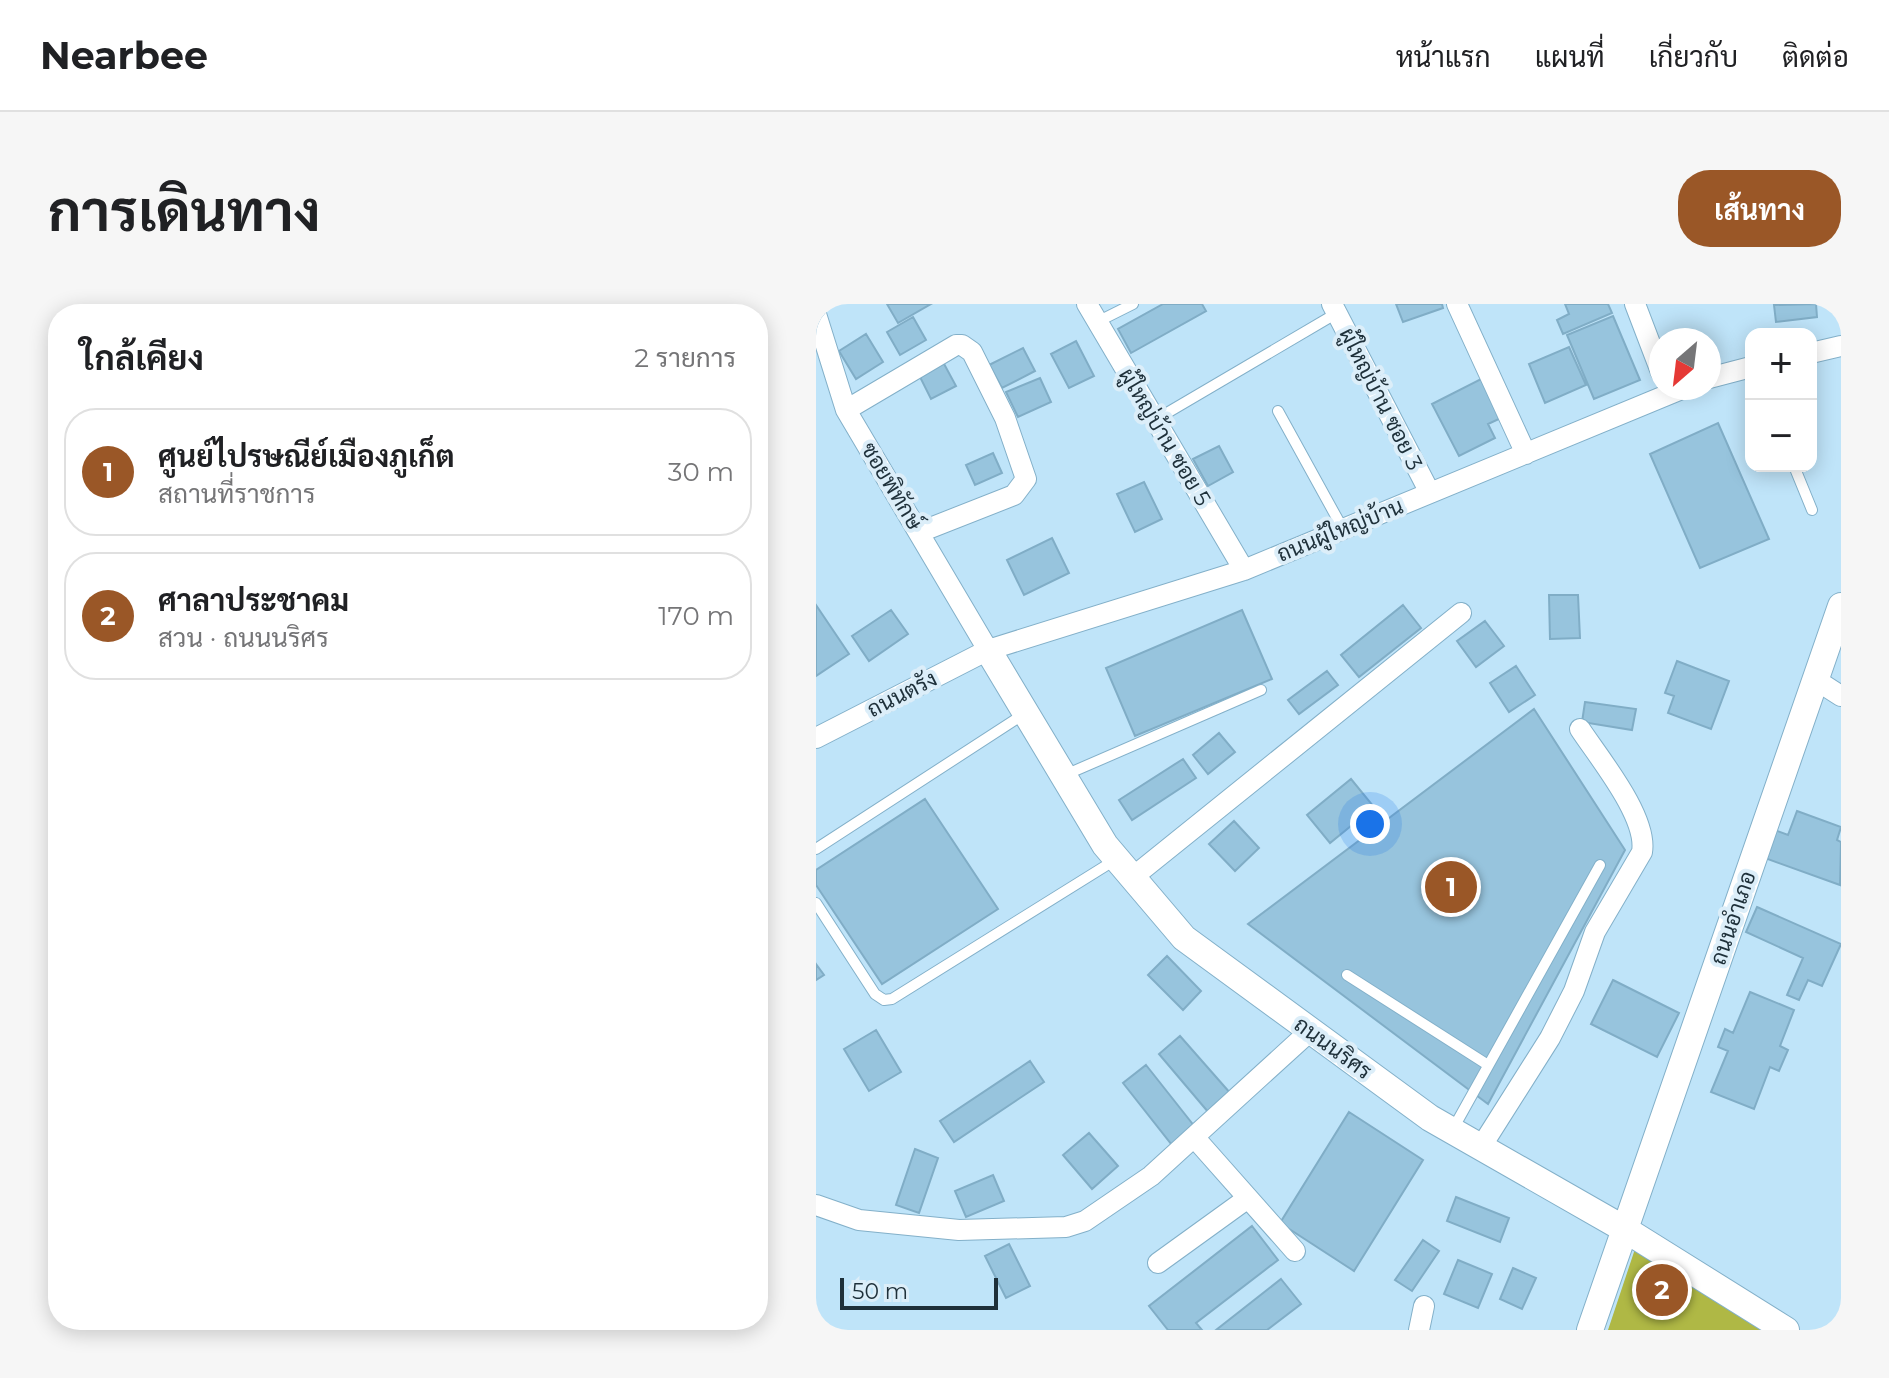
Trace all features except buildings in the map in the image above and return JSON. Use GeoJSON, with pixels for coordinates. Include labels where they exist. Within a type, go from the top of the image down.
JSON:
{"type":"FeatureCollection","features":[{"type":"Feature","properties":{"kind":"street"},"geometry":{"type":"LineString","coordinates":[[1457,304],[1526,454]]}},
{"type":"Feature","properties":{"kind":"street"},"geometry":{"type":"LineString","coordinates":[[1635,304],[1649,341]]}},
{"type":"Feature","properties":{"kind":"street","name":"ผู้ใหญ่บ้าน ซอย 3"},"geometry":{"type":"LineString","coordinates":[[1334,309],[1430,493]]}},
{"type":"Feature","properties":{"kind":"street","name":"ผู้ใหญ่บ้าน ซอย 5"},"geometry":{"type":"LineString","coordinates":[[1092,313],[1244,570]]}},
{"type":"Feature","properties":{"kind":"street","name":"ซอยพิทักษ์"},"geometry":{"type":"LineString","coordinates":[[816,314],[846,410],[988,650]]}},
{"type":"Feature","properties":{"kind":"street"},"geometry":{"type":"LineString","coordinates":[[846,410],[956,345],[962,345],[972,352],[1005,418],[1026,479],[1014,495],[920,532]]}},
{"type":"Feature","properties":{"kind":"street"},"geometry":{"type":"LineString","coordinates":[[1817,352],[1841,346]]}},
{"type":"Feature","properties":{"kind":"street"},"geometry":{"type":"LineString","coordinates":[[1721,375],[1745,369]]}},
{"type":"Feature","properties":{"kind":"street","name":"ถนนผู้ใหญ่บ้าน"},"geometry":{"type":"LineString","coordinates":[[988,650],[1244,570],[1650,400]]}},
{"type":"Feature","properties":{"kind":"street","name":"ถนนอำเภอ"},"geometry":{"type":"LineString","coordinates":[[1590,1330],[1841,606]]}},
{"type":"Feature","properties":{"kind":"street"},"geometry":{"type":"LineString","coordinates":[[1125,868],[1461,613]]}},
{"type":"Feature","properties":{"kind":"street","name":"ถนนนริศร"},"geometry":{"type":"LineString","coordinates":[[988,650],[1105,845],[1184,938],[1430,1118],[1626,1230],[1786,1330]]}},
{"type":"Feature","properties":{"kind":"street","name":"ถนนตรัง"},"geometry":{"type":"LineString","coordinates":[[816,738],[988,650]]}},
{"type":"Feature","properties":{"kind":"street"},"geometry":{"type":"LineString","coordinates":[[1816,680],[1841,696]]}},
{"type":"Feature","properties":{"kind":"street"},"geometry":{"type":"LineString","coordinates":[[1481,1147],[1550,1038],[1574,991],[1595,932],[1642,852],[1644,842],[1641,830],[1622,793],[1580,729]]}},
{"type":"Feature","properties":{"kind":"street"},"geometry":{"type":"LineString","coordinates":[[816,1205],[859,1220],[959,1230],[1066,1227],[1085,1221],[1151,1176],[1309,1032]]}},
{"type":"Feature","properties":{"kind":"street"},"geometry":{"type":"LineString","coordinates":[[1194,1137],[1295,1251]]}},
{"type":"Feature","properties":{"kind":"street"},"geometry":{"type":"LineString","coordinates":[[1158,1263],[1248,1198]]}},
{"type":"Feature","properties":{"kind":"street"},"geometry":{"type":"LineString","coordinates":[[1419,1330],[1424,1306]]}},
{"type":"Feature","properties":{"kind":"lane"},"geometry":{"type":"LineString","coordinates":[[1092,313],[1133,304]]}},
{"type":"Feature","properties":{"kind":"lane"},"geometry":{"type":"LineString","coordinates":[[1155,420],[1334,309]]}},
{"type":"Feature","properties":{"kind":"lane"},"geometry":{"type":"LineString","coordinates":[[1278,411],[1343,529]]}},
{"type":"Feature","properties":{"kind":"lane"},"geometry":{"type":"LineString","coordinates":[[1796,472],[1812,510]]}},
{"type":"Feature","properties":{"kind":"lane"},"geometry":{"type":"LineString","coordinates":[[1063,776],[1261,690]]}},
{"type":"Feature","properties":{"kind":"lane"},"geometry":{"type":"LineString","coordinates":[[816,849],[1024,714]]}},
{"type":"Feature","properties":{"kind":"lane"},"geometry":{"type":"LineString","coordinates":[[1452,1131],[1600,865]]}},
{"type":"Feature","properties":{"kind":"lane"},"geometry":{"type":"LineString","coordinates":[[816,903],[875,994],[884,1000],[892,999],[1125,868]]}},
{"type":"Feature","properties":{"kind":"lane"},"geometry":{"type":"LineString","coordinates":[[1347,975],[1488,1065]]}},
{"type":"Feature","properties":{"kind":"green space"},"geometry":{"type":"Polygon","coordinates":[[[1635,1249],[1769,1330],[1608,1330],[1635,1249]]]}},
{"type":"Feature","properties":{"kind":"place","name":"ศูนย์ไปรษณีย์เมืองภูเก็ต"},"geometry":{"type":"Point","coordinates":[1451,887]}},
{"type":"Feature","properties":{"kind":"place","name":"ศาลาประชาคม"},"geometry":{"type":"Point","coordinates":[1662,1290]}}]}
